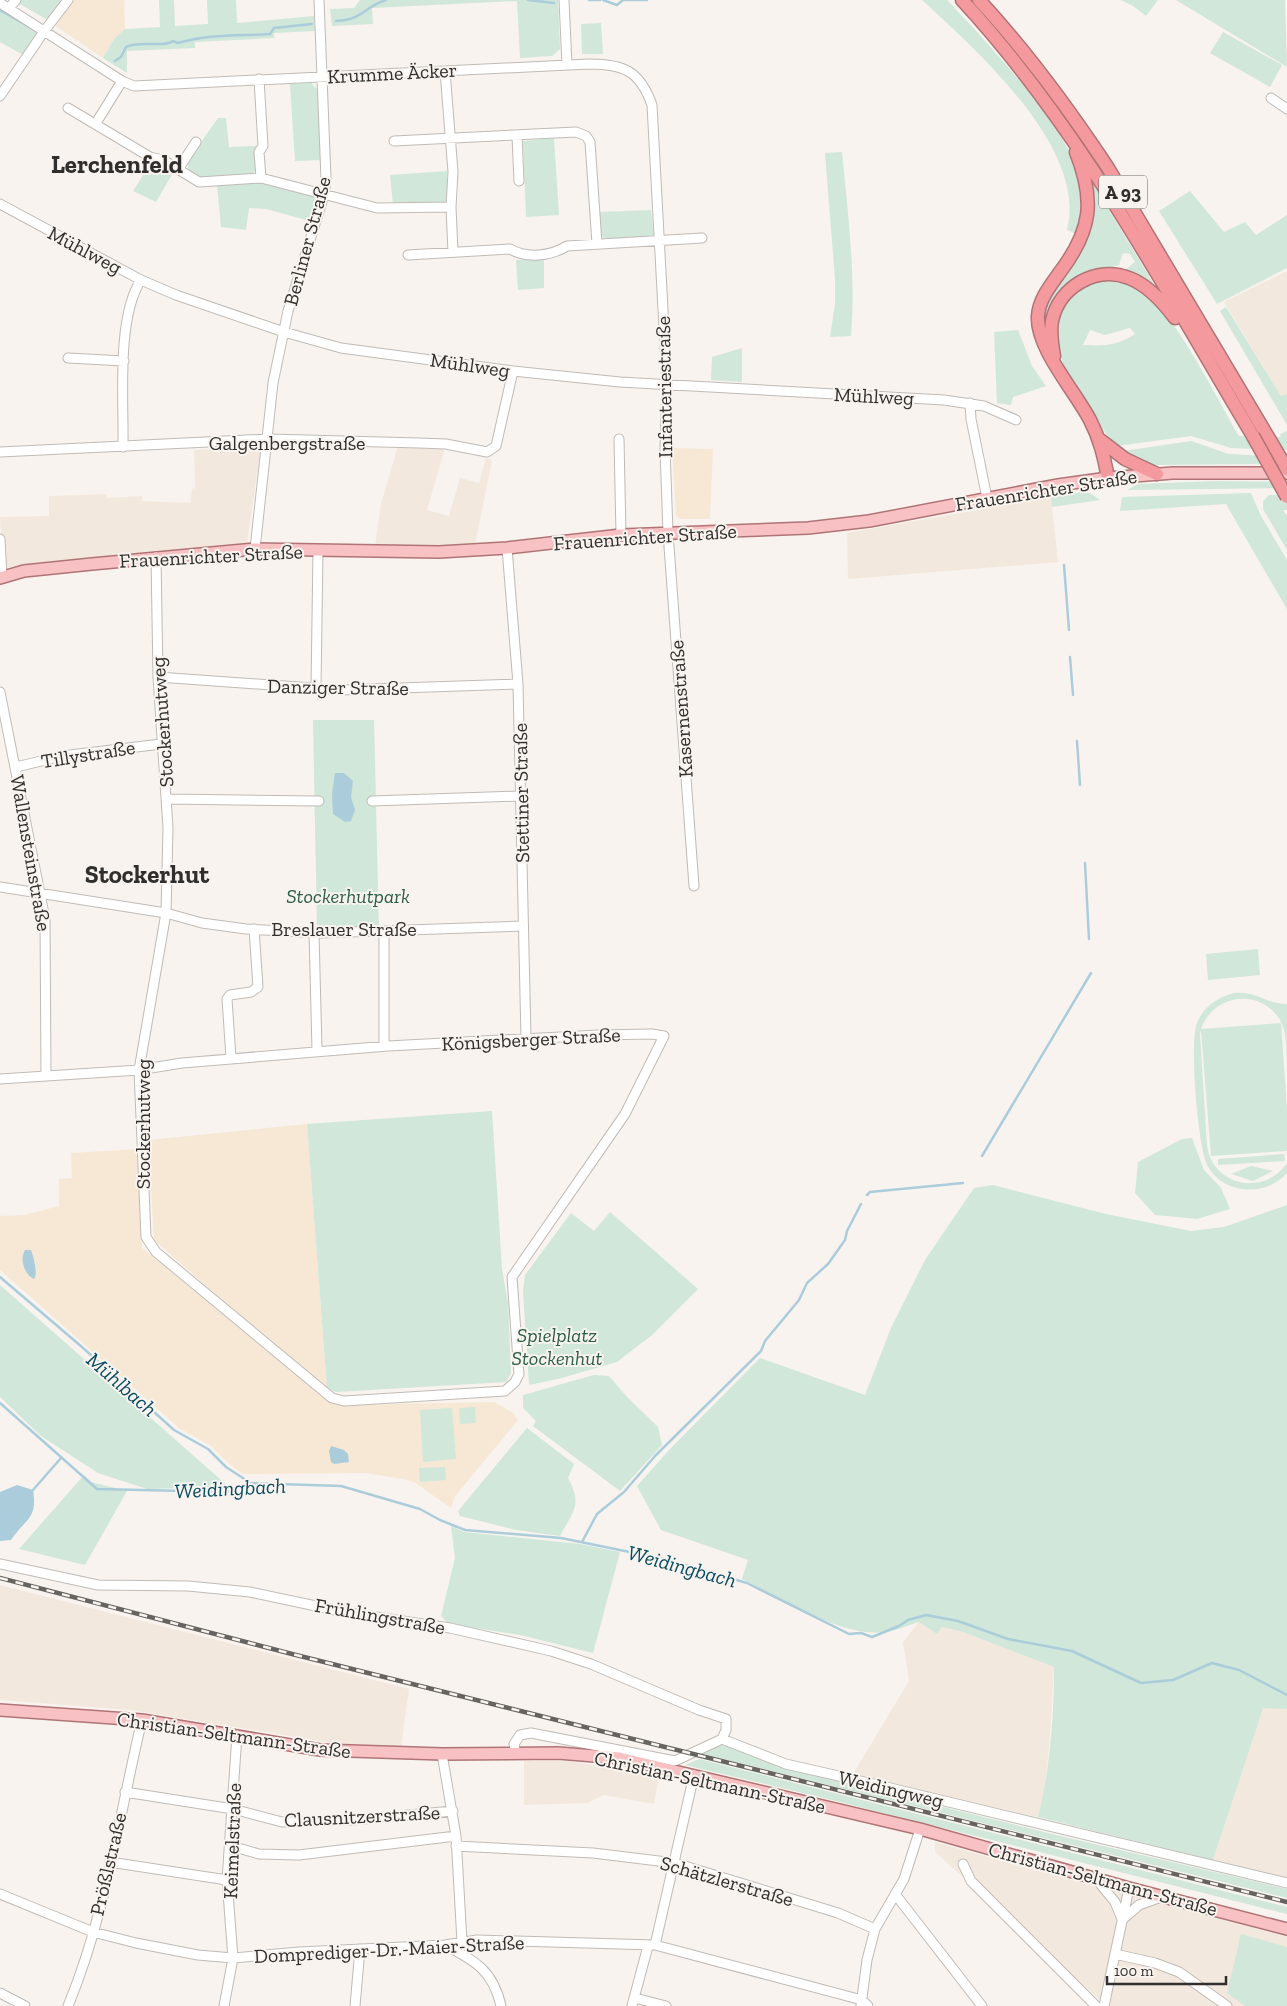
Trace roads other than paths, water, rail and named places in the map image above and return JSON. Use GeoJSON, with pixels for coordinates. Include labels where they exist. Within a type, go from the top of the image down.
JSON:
{"type":"FeatureCollection","features":[{"type":"Feature","properties":{"kind":"highway","name":"A 93"},"geometry":{"type":"LineString","coordinates":[[962,0],[1004,47],[1068,131],[1129,227],[1287,496]]}},
{"type":"Feature","properties":{"kind":"highway","name":"A 93"},"geometry":{"type":"LineString","coordinates":[[979,0],[1034,65],[1080,124],[1141,221],[1287,469]]}},
{"type":"Feature","properties":{"kind":"highway"},"geometry":{"type":"LineString","coordinates":[[1068,131],[1086,178],[1089,205],[1087,224],[1077,248],[1048,288],[1038,316],[1043,343],[1099,439],[1108,478]]}},
{"type":"Feature","properties":{"kind":"highway"},"geometry":{"type":"LineString","coordinates":[[1056,363],[1052,323],[1062,299],[1082,281],[1106,274],[1129,278],[1158,298],[1211,367]]}},
{"type":"Feature","properties":{"kind":"highway"},"geometry":{"type":"LineString","coordinates":[[1099,439],[1125,459],[1157,474]]}},
{"type":"Feature","properties":{"kind":"main road","name":"Frauenrichter Straße"},"geometry":{"type":"LineString","coordinates":[[1,577],[24,572],[156,557],[255,549],[415,553],[507,548],[621,536],[837,525],[1058,484],[1108,478],[1157,474],[1287,473]]}},
{"type":"Feature","properties":{"kind":"main road","name":"Christian-Seltmann-Straße"},"geometry":{"type":"LineString","coordinates":[[0,1710],[142,1720],[320,1750],[442,1754],[588,1754],[619,1758],[920,1830],[1161,1897],[1287,1929]]}},
{"type":"Feature","properties":{"kind":"street"},"geometry":{"type":"LineString","coordinates":[[9,8],[16,0]]}},
{"type":"Feature","properties":{"kind":"street"},"geometry":{"type":"LineString","coordinates":[[0,96],[68,0]]}},
{"type":"Feature","properties":{"kind":"street","name":"Berliner Straße"},"geometry":{"type":"LineString","coordinates":[[255,549],[269,439],[273,383],[284,332],[324,195],[327,165],[319,0]]}},
{"type":"Feature","properties":{"kind":"street"},"geometry":{"type":"LineString","coordinates":[[564,0],[567,65]]}},
{"type":"Feature","properties":{"kind":"street","name":"Krumme Äcker"},"geometry":{"type":"LineString","coordinates":[[0,3],[122,81],[134,86],[567,65],[604,64],[627,69],[647,90],[652,105],[658,241]]}},
{"type":"Feature","properties":{"kind":"street"},"geometry":{"type":"LineString","coordinates":[[445,71],[453,172],[451,207],[454,252]]}},
{"type":"Feature","properties":{"kind":"street"},"geometry":{"type":"LineString","coordinates":[[259,79],[262,146],[259,152],[261,178]]}},
{"type":"Feature","properties":{"kind":"street"},"geometry":{"type":"LineString","coordinates":[[96,123],[122,81]]}},
{"type":"Feature","properties":{"kind":"street"},"geometry":{"type":"LineString","coordinates":[[1271,98],[1287,109]]}},
{"type":"Feature","properties":{"kind":"street"},"geometry":{"type":"LineString","coordinates":[[68,108],[96,123],[150,158],[163,160],[199,182],[261,178],[377,208],[451,207]]}},
{"type":"Feature","properties":{"kind":"street"},"geometry":{"type":"LineString","coordinates":[[394,141],[576,132],[586,136],[590,142],[596,244]]}},
{"type":"Feature","properties":{"kind":"street"},"geometry":{"type":"LineString","coordinates":[[517,136],[519,181]]}},
{"type":"Feature","properties":{"kind":"street"},"geometry":{"type":"LineString","coordinates":[[178,168],[196,142]]}},
{"type":"Feature","properties":{"kind":"street"},"geometry":{"type":"LineString","coordinates":[[0,216],[2,205]]}},
{"type":"Feature","properties":{"kind":"street","name":"Mühlweg"},"geometry":{"type":"LineString","coordinates":[[2,205],[141,280],[176,295],[284,332],[341,348],[513,371],[620,382],[970,403],[1016,420]]}},
{"type":"Feature","properties":{"kind":"street"},"geometry":{"type":"LineString","coordinates":[[408,255],[510,250],[519,255],[556,253],[568,246],[702,238]]}},
{"type":"Feature","properties":{"kind":"street","name":"Infanteriestraße"},"geometry":{"type":"LineString","coordinates":[[658,241],[667,384],[665,448],[668,533]]}},
{"type":"Feature","properties":{"kind":"street"},"geometry":{"type":"LineString","coordinates":[[123,447],[124,361],[127,324],[135,289],[141,280]]}},
{"type":"Feature","properties":{"kind":"street"},"geometry":{"type":"LineString","coordinates":[[68,358],[124,361]]}},
{"type":"Feature","properties":{"kind":"street","name":"Galgenbergstraße"},"geometry":{"type":"LineString","coordinates":[[0,452],[269,439],[446,444],[487,452],[496,446],[513,371]]}},
{"type":"Feature","properties":{"kind":"street"},"geometry":{"type":"LineString","coordinates":[[970,403],[971,419],[987,498]]}},
{"type":"Feature","properties":{"kind":"street"},"geometry":{"type":"LineString","coordinates":[[619,439],[621,536]]}},
{"type":"Feature","properties":{"kind":"street","name":"Kasernenstraße"},"geometry":{"type":"LineString","coordinates":[[668,533],[694,886]]}},
{"type":"Feature","properties":{"kind":"street"},"geometry":{"type":"LineString","coordinates":[[0,540],[1,577]]}},
{"type":"Feature","properties":{"kind":"street","name":"Stettiner Straße"},"geometry":{"type":"LineString","coordinates":[[507,548],[518,684],[526,1039]]}},
{"type":"Feature","properties":{"kind":"street"},"geometry":{"type":"LineString","coordinates":[[316,688],[318,550]]}},
{"type":"Feature","properties":{"kind":"street","name":"Stockerhutweg"},"geometry":{"type":"LineString","coordinates":[[156,557],[161,744],[167,799],[166,913],[139,1070],[146,1237],[156,1252],[332,1398],[344,1401],[497,1392],[510,1387]]}},
{"type":"Feature","properties":{"kind":"street","name":"Danziger Straße"},"geometry":{"type":"LineString","coordinates":[[158,676],[291,688],[350,690],[518,684]]}},
{"type":"Feature","properties":{"kind":"street","name":"Wallensteinstraße"},"geometry":{"type":"LineString","coordinates":[[0,692],[3,719],[16,767],[38,892],[45,919],[46,1076]]}},
{"type":"Feature","properties":{"kind":"street","name":"Tillystraße"},"geometry":{"type":"LineString","coordinates":[[16,767],[62,756],[161,744]]}},
{"type":"Feature","properties":{"kind":"street"},"geometry":{"type":"LineString","coordinates":[[372,801],[521,796]]}},
{"type":"Feature","properties":{"kind":"street"},"geometry":{"type":"LineString","coordinates":[[167,799],[319,801]]}},
{"type":"Feature","properties":{"kind":"street","name":"Breslauer Straße"},"geometry":{"type":"LineString","coordinates":[[0,887],[166,913],[202,923],[254,929],[314,933],[523,926]]}},
{"type":"Feature","properties":{"kind":"street"},"geometry":{"type":"LineString","coordinates":[[231,1058],[227,999],[230,995],[250,992],[258,987],[254,929]]}},
{"type":"Feature","properties":{"kind":"street"},"geometry":{"type":"LineString","coordinates":[[384,931],[384,1046]]}},
{"type":"Feature","properties":{"kind":"street"},"geometry":{"type":"LineString","coordinates":[[314,933],[318,1050]]}},
{"type":"Feature","properties":{"kind":"street","name":"Königsberger Straße"},"geometry":{"type":"LineString","coordinates":[[0,1079],[139,1070],[231,1058],[318,1050],[526,1039],[652,1034],[664,1036],[625,1114],[512,1277],[519,1374],[510,1387]]}},
{"type":"Feature","properties":{"kind":"street","name":"Frühlingstraße"},"geometry":{"type":"LineString","coordinates":[[0,1564],[98,1585],[188,1586],[250,1592],[349,1613],[450,1628],[552,1651],[591,1664],[699,1710],[726,1719],[726,1730],[722,1739]]}},
{"type":"Feature","properties":{"kind":"street","name":"Prößlstraße"},"geometry":{"type":"LineString","coordinates":[[68,2006],[93,1932],[142,1720]]}},
{"type":"Feature","properties":{"kind":"street"},"geometry":{"type":"LineString","coordinates":[[516,1754],[514,1744],[520,1735],[531,1733],[675,1761],[722,1739]]}},
{"type":"Feature","properties":{"kind":"street","name":"Keimelstraße"},"geometry":{"type":"LineString","coordinates":[[224,2006],[233,1958],[227,1880],[231,1846],[237,1735]]}},
{"type":"Feature","properties":{"kind":"street","name":"Weidingweg"},"geometry":{"type":"LineString","coordinates":[[722,1739],[786,1764],[824,1774],[1287,1883]]}},
{"type":"Feature","properties":{"kind":"street"},"geometry":{"type":"LineString","coordinates":[[442,1754],[456,1836],[462,1942]]}},
{"type":"Feature","properties":{"kind":"street"},"geometry":{"type":"LineString","coordinates":[[666,2006],[633,2002],[652,1946],[675,1863],[694,1775]]}},
{"type":"Feature","properties":{"kind":"street","name":"Clausnitzerstraße"},"geometry":{"type":"LineString","coordinates":[[125,1792],[233,1809],[282,1822],[309,1823],[453,1811]]}},
{"type":"Feature","properties":{"kind":"street"},"geometry":{"type":"LineString","coordinates":[[864,2004],[867,1960],[875,1928],[904,1879],[920,1830]]}},
{"type":"Feature","properties":{"kind":"street"},"geometry":{"type":"LineString","coordinates":[[231,1846],[258,1854],[292,1855],[456,1836]]}},
{"type":"Feature","properties":{"kind":"street","name":"Schätzlerstraße"},"geometry":{"type":"LineString","coordinates":[[456,1846],[593,1853],[675,1863],[838,1913],[875,1928]]}},
{"type":"Feature","properties":{"kind":"street"},"geometry":{"type":"LineString","coordinates":[[110,1862],[227,1880]]}},
{"type":"Feature","properties":{"kind":"street"},"geometry":{"type":"LineString","coordinates":[[963,1864],[971,1881],[1096,2006]]}},
{"type":"Feature","properties":{"kind":"street"},"geometry":{"type":"LineString","coordinates":[[1096,1879],[1116,1902],[1122,1919]]}},
{"type":"Feature","properties":{"kind":"street"},"geometry":{"type":"LineString","coordinates":[[1104,2006],[1129,1888]]}},
{"type":"Feature","properties":{"kind":"street","name":"Domprediger-Dr.-Maier-Straße"},"geometry":{"type":"LineString","coordinates":[[0,1894],[93,1932],[164,1949],[233,1958],[445,1945],[462,1942],[547,1941],[652,1946],[864,2004]]}},
{"type":"Feature","properties":{"kind":"street"},"geometry":{"type":"LineString","coordinates":[[895,1894],[982,2006]]}},
{"type":"Feature","properties":{"kind":"street"},"geometry":{"type":"LineString","coordinates":[[1122,1919],[1139,1905],[1161,1897]]}},
{"type":"Feature","properties":{"kind":"street"},"geometry":{"type":"LineString","coordinates":[[445,1945],[477,1962],[497,1990],[501,2006]]}},
{"type":"Feature","properties":{"kind":"street"},"geometry":{"type":"LineString","coordinates":[[355,2006],[360,1949]]}},
{"type":"Feature","properties":{"kind":"street"},"geometry":{"type":"LineString","coordinates":[[1115,1954],[1155,1963],[1179,1972],[1228,2006]]}},
{"type":"Feature","properties":{"kind":"street"},"geometry":{"type":"LineString","coordinates":[[0,1992],[25,2006]]}},
{"type":"Feature","properties":{"kind":"water"},"geometry":{"type":"Polygon","coordinates":[[[335,773],[344,773],[353,781],[351,797],[355,810],[351,821],[345,822],[333,814],[332,794],[335,773]]]}},
{"type":"Feature","properties":{"kind":"water"},"geometry":{"type":"Polygon","coordinates":[[[25,1250],[31,1250],[32,1253],[36,1269],[34,1279],[24,1267],[23,1254],[25,1250]]]}},
{"type":"Feature","properties":{"kind":"water"},"geometry":{"type":"Polygon","coordinates":[[[331,1446],[344,1450],[348,1454],[349,1462],[334,1464],[331,1462],[329,1451],[331,1446]]]}},
{"type":"Feature","properties":{"kind":"water"},"geometry":{"type":"Polygon","coordinates":[[[17,1485],[33,1490],[34,1507],[29,1518],[11,1540],[0,1541],[0,1492],[17,1485]]]}},
{"type":"Feature","properties":{"kind":"waterway"},"geometry":{"type":"LineString","coordinates":[[336,21],[353,18],[386,0]]}},
{"type":"Feature","properties":{"kind":"waterway"},"geometry":{"type":"LineString","coordinates":[[528,0],[554,3]]}},
{"type":"Feature","properties":{"kind":"waterway"},"geometry":{"type":"LineString","coordinates":[[589,0],[600,0]]}},
{"type":"Feature","properties":{"kind":"waterway"},"geometry":{"type":"LineString","coordinates":[[603,0],[617,5],[623,0],[647,0]]}},
{"type":"Feature","properties":{"kind":"waterway"},"geometry":{"type":"LineString","coordinates":[[0,10],[28,26]]}},
{"type":"Feature","properties":{"kind":"waterway"},"geometry":{"type":"LineString","coordinates":[[115,61],[121,57],[126,47],[131,45],[164,44],[173,41],[178,43],[212,37],[270,34],[274,28],[312,24]]}},
{"type":"Feature","properties":{"kind":"waterway"},"geometry":{"type":"LineString","coordinates":[[1064,565],[1069,630]]}},
{"type":"Feature","properties":{"kind":"waterway"},"geometry":{"type":"LineString","coordinates":[[1070,657],[1073,695]]}},
{"type":"Feature","properties":{"kind":"waterway"},"geometry":{"type":"LineString","coordinates":[[1077,741],[1080,785]]}},
{"type":"Feature","properties":{"kind":"waterway"},"geometry":{"type":"LineString","coordinates":[[1085,863],[1089,939]]}},
{"type":"Feature","properties":{"kind":"waterway"},"geometry":{"type":"LineString","coordinates":[[982,1156],[1091,973]]}},
{"type":"Feature","properties":{"kind":"waterway"},"geometry":{"type":"LineString","coordinates":[[867,1195],[870,1192],[963,1183]]}},
{"type":"Feature","properties":{"kind":"waterway"},"geometry":{"type":"LineString","coordinates":[[582,1542],[597,1514],[624,1492],[655,1456],[761,1351],[765,1341],[799,1300],[807,1283],[828,1264],[845,1240],[847,1231],[861,1204]]}},
{"type":"Feature","properties":{"kind":"waterway","name":"Mühlbach"},"geometry":{"type":"LineString","coordinates":[[0,1277],[82,1347],[174,1430],[208,1449],[226,1467],[249,1482]]}},
{"type":"Feature","properties":{"kind":"waterway","name":"Weidingbach"},"geometry":{"type":"LineString","coordinates":[[0,1403],[97,1489],[227,1492],[250,1483],[341,1486],[420,1509],[440,1520],[465,1530],[561,1538],[664,1559],[747,1583],[849,1634],[861,1633],[872,1637],[899,1626],[908,1620],[926,1615],[958,1621],[1008,1639],[1072,1651],[1141,1683],[1173,1680],[1212,1663],[1239,1670],[1287,1695]]}},
{"type":"Feature","properties":{"kind":"waterway","name":"Weidingbach"},"geometry":{"type":"LineString","coordinates":[[33,1490],[61,1458]]}},
{"type":"Feature","properties":{"kind":"railway"},"geometry":{"type":"LineString","coordinates":[[0,1578],[292,1654],[1287,1902]]}},
{"type":"Feature","properties":{"kind":"district","name":"Lerchenfeld"},"geometry":{"type":"Point","coordinates":[117,164]}},
{"type":"Feature","properties":{"kind":"district","name":"Stockerhut"},"geometry":{"type":"Point","coordinates":[147,874]}},
{"type":"Feature","properties":{"kind":"park label","name":"Stockerhutpark"},"geometry":{"type":"Point","coordinates":[348,896]}},
{"type":"Feature","properties":{"kind":"park label","name":"Spielplatz Stockenhut"},"geometry":{"type":"Point","coordinates":[557,1346]}}]}
